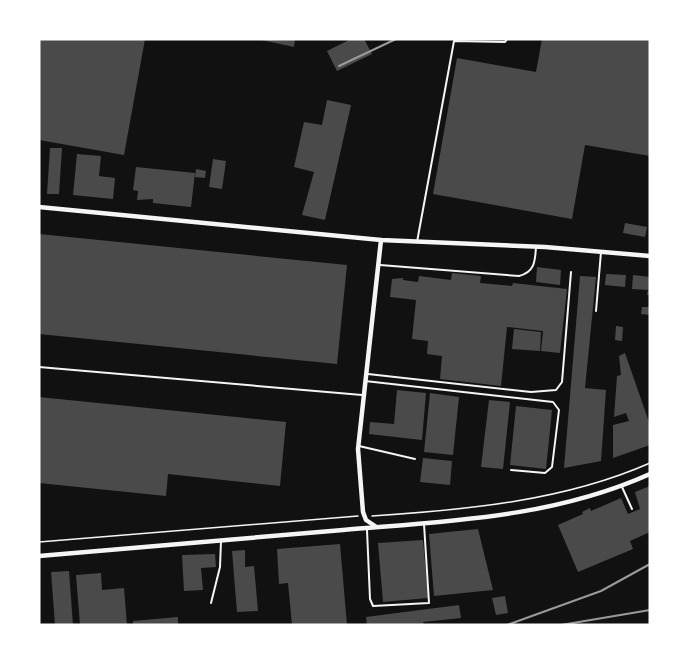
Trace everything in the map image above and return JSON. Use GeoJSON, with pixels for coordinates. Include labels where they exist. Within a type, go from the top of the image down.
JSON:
{"type":"FeatureCollection","features":[{"type":"Feature","properties":{"kind":"street"},"geometry":{"type":"LineString","coordinates":[[39,207],[381,240],[536,247],[650,256]]}},
{"type":"Feature","properties":{"kind":"street"},"geometry":{"type":"LineString","coordinates":[[377,528],[364,516],[358,446],[381,240]]}},
{"type":"Feature","properties":{"kind":"street"},"geometry":{"type":"LineString","coordinates":[[39,556],[462,522],[541,510],[621,486],[650,474]]}},
{"type":"Feature","properties":{"kind":"lane"},"geometry":{"type":"LineString","coordinates":[[417,242],[454,41],[505,42],[507,39]]}},
{"type":"Feature","properties":{"kind":"lane"},"geometry":{"type":"LineString","coordinates":[[378,265],[519,276],[529,272],[533,266],[536,247]]}},
{"type":"Feature","properties":{"kind":"lane"},"geometry":{"type":"LineString","coordinates":[[596,311],[601,252]]}},
{"type":"Feature","properties":{"kind":"lane"},"geometry":{"type":"LineString","coordinates":[[366,373],[531,392],[556,390],[562,382],[571,272]]}},
{"type":"Feature","properties":{"kind":"lane"},"geometry":{"type":"LineString","coordinates":[[39,367],[363,395]]}},
{"type":"Feature","properties":{"kind":"lane"},"geometry":{"type":"LineString","coordinates":[[365,381],[554,402],[559,410],[552,467],[545,473],[511,470]]}},
{"type":"Feature","properties":{"kind":"lane"},"geometry":{"type":"LineString","coordinates":[[358,446],[415,459]]}},
{"type":"Feature","properties":{"kind":"lane"},"geometry":{"type":"LineString","coordinates":[[621,486],[632,509]]}},
{"type":"Feature","properties":{"kind":"lane"},"geometry":{"type":"LineString","coordinates":[[367,528],[370,599],[376,607],[385,607],[429,603],[431,600],[424,524]]}},
{"type":"Feature","properties":{"kind":"lane"},"geometry":{"type":"LineString","coordinates":[[211,603],[220,567],[221,541]]}},
{"type":"Feature","properties":{"kind":"lane"},"geometry":{"type":"LineString","coordinates":[[39,584],[39,605]]}},
{"type":"Feature","properties":{"kind":"path"},"geometry":{"type":"LineString","coordinates":[[380,515],[473,507],[531,499],[584,486],[650,463]]}},
{"type":"Feature","properties":{"kind":"path"},"geometry":{"type":"LineString","coordinates":[[39,542],[346,516]]}},
{"type":"Feature","properties":{"kind":"building"},"geometry":{"type":"Polygon","coordinates":[[[39,39],[145,39],[124,155],[39,140],[39,39]]]}},
{"type":"Feature","properties":{"kind":"building"},"geometry":{"type":"Polygon","coordinates":[[[257,39],[295,39],[294,47],[257,39]]]}},
{"type":"Feature","properties":{"kind":"building"},"geometry":{"type":"Polygon","coordinates":[[[351,39],[364,39],[372,54],[337,71],[327,51],[351,39]]]}},
{"type":"Feature","properties":{"kind":"building"},"geometry":{"type":"Polygon","coordinates":[[[542,39],[650,39],[650,156],[585,145],[572,219],[433,194],[457,58],[536,72],[542,39]]]}},
{"type":"Feature","properties":{"kind":"building"},"geometry":{"type":"Polygon","coordinates":[[[327,100],[351,105],[325,220],[302,215],[314,172],[294,167],[304,122],[322,125],[327,100]]]}},
{"type":"Feature","properties":{"kind":"building"},"geometry":{"type":"Polygon","coordinates":[[[50,148],[62,148],[59,194],[47,194],[50,148]]]}},
{"type":"Feature","properties":{"kind":"building"},"geometry":{"type":"Polygon","coordinates":[[[77,154],[101,156],[99,176],[115,178],[113,199],[73,195],[77,154]]]}},
{"type":"Feature","properties":{"kind":"building"},"geometry":{"type":"Polygon","coordinates":[[[213,159],[226,161],[222,189],[209,187],[213,159]]]}},
{"type":"Feature","properties":{"kind":"building"},"geometry":{"type":"Polygon","coordinates":[[[136,167],[195,173],[191,207],[153,203],[153,199],[137,200],[138,191],[133,190],[136,167]]]}},
{"type":"Feature","properties":{"kind":"building"},"geometry":{"type":"Polygon","coordinates":[[[196,169],[206,171],[205,178],[195,177],[196,169]]]}},
{"type":"Feature","properties":{"kind":"building"},"geometry":{"type":"Polygon","coordinates":[[[625,223],[647,227],[645,237],[623,233],[625,223]]]}},
{"type":"Feature","properties":{"kind":"building"},"geometry":{"type":"Polygon","coordinates":[[[39,234],[347,265],[337,364],[39,334],[39,234]]]}},
{"type":"Feature","properties":{"kind":"building"},"geometry":{"type":"Polygon","coordinates":[[[537,267],[561,270],[560,285],[536,282],[537,267]]]}},
{"type":"Feature","properties":{"kind":"building"},"geometry":{"type":"Polygon","coordinates":[[[452,273],[481,276],[480,283],[512,286],[513,283],[567,289],[560,353],[541,351],[543,331],[507,327],[501,386],[440,379],[442,356],[427,354],[428,341],[412,339],[416,300],[390,297],[392,279],[403,278],[403,280],[418,282],[419,276],[451,280],[452,273]]]}},
{"type":"Feature","properties":{"kind":"building"},"geometry":{"type":"Polygon","coordinates":[[[606,274],[626,275],[625,287],[605,285],[606,274]]]}},
{"type":"Feature","properties":{"kind":"building"},"geometry":{"type":"Polygon","coordinates":[[[633,275],[650,277],[650,295],[647,295],[648,290],[632,289],[633,275]]]}},
{"type":"Feature","properties":{"kind":"building"},"geometry":{"type":"Polygon","coordinates":[[[580,276],[596,277],[585,388],[606,390],[601,461],[564,468],[580,276]]]}},
{"type":"Feature","properties":{"kind":"building"},"geometry":{"type":"Polygon","coordinates":[[[642,307],[650,307],[650,315],[641,314],[642,307]]]}},
{"type":"Feature","properties":{"kind":"building"},"geometry":{"type":"Polygon","coordinates":[[[616,326],[623,327],[622,341],[615,340],[616,326]]]}},
{"type":"Feature","properties":{"kind":"building"},"geometry":{"type":"Polygon","coordinates":[[[514,329],[541,332],[540,351],[512,349],[514,329]]]}},
{"type":"Feature","properties":{"kind":"building"},"geometry":{"type":"Polygon","coordinates":[[[625,353],[650,425],[650,445],[613,458],[613,425],[629,421],[626,413],[614,417],[617,376],[621,375],[619,356],[625,353]]]}},
{"type":"Feature","properties":{"kind":"building"},"geometry":{"type":"Polygon","coordinates":[[[397,390],[426,393],[422,440],[369,434],[370,422],[394,424],[397,390]]]}},
{"type":"Feature","properties":{"kind":"building"},"geometry":{"type":"Polygon","coordinates":[[[430,393],[459,397],[453,455],[424,452],[430,393]]]}},
{"type":"Feature","properties":{"kind":"building"},"geometry":{"type":"Polygon","coordinates":[[[39,397],[286,422],[280,486],[168,474],[166,496],[39,483],[39,397]]]}},
{"type":"Feature","properties":{"kind":"building"},"geometry":{"type":"Polygon","coordinates":[[[489,400],[510,402],[503,469],[481,467],[489,400]]]}},
{"type":"Feature","properties":{"kind":"building"},"geometry":{"type":"Polygon","coordinates":[[[516,406],[552,410],[546,469],[510,465],[516,406]]]}},
{"type":"Feature","properties":{"kind":"building"},"geometry":{"type":"Polygon","coordinates":[[[423,458],[452,461],[450,485],[420,482],[423,458]]]}},
{"type":"Feature","properties":{"kind":"building"},"geometry":{"type":"Polygon","coordinates":[[[650,486],[650,532],[630,541],[633,549],[578,572],[558,525],[583,514],[582,512],[590,508],[591,511],[621,498],[628,514],[640,509],[635,492],[650,486]]]}},
{"type":"Feature","properties":{"kind":"building"},"geometry":{"type":"Polygon","coordinates":[[[478,529],[493,590],[434,596],[429,534],[478,529]]]}},
{"type":"Feature","properties":{"kind":"building"},"geometry":{"type":"Polygon","coordinates":[[[423,540],[428,598],[383,602],[378,543],[423,540]]]}},
{"type":"Feature","properties":{"kind":"building"},"geometry":{"type":"Polygon","coordinates":[[[340,544],[347,625],[292,625],[288,583],[279,584],[277,549],[340,544]]]}},
{"type":"Feature","properties":{"kind":"building"},"geometry":{"type":"Polygon","coordinates":[[[245,550],[245,567],[254,566],[258,611],[237,612],[232,551],[245,550]]]}},
{"type":"Feature","properties":{"kind":"building"},"geometry":{"type":"Polygon","coordinates":[[[215,554],[216,567],[201,568],[203,590],[184,591],[182,555],[215,554]]]}},
{"type":"Feature","properties":{"kind":"building"},"geometry":{"type":"Polygon","coordinates":[[[69,571],[73,625],[55,625],[51,572],[69,571]]]}},
{"type":"Feature","properties":{"kind":"building"},"geometry":{"type":"Polygon","coordinates":[[[101,573],[102,590],[124,588],[127,625],[80,625],[76,575],[101,573]]]}},
{"type":"Feature","properties":{"kind":"building"},"geometry":{"type":"Polygon","coordinates":[[[505,596],[508,613],[496,615],[492,598],[505,596]]]}},
{"type":"Feature","properties":{"kind":"building"},"geometry":{"type":"Polygon","coordinates":[[[459,605],[461,618],[423,622],[424,624],[418,625],[367,625],[366,617],[459,605]]]}},
{"type":"Feature","properties":{"kind":"building"},"geometry":{"type":"Polygon","coordinates":[[[178,617],[178,625],[133,625],[133,621],[178,617]]]}},
{"type":"Feature","properties":{"kind":"railway"},"geometry":{"type":"LineString","coordinates":[[339,66],[396,39]]}},
{"type":"Feature","properties":{"kind":"railway"},"geometry":{"type":"LineString","coordinates":[[507,625],[601,591],[650,564]]}},
{"type":"Feature","properties":{"kind":"railway"},"geometry":{"type":"LineString","coordinates":[[561,625],[650,610]]}}]}
